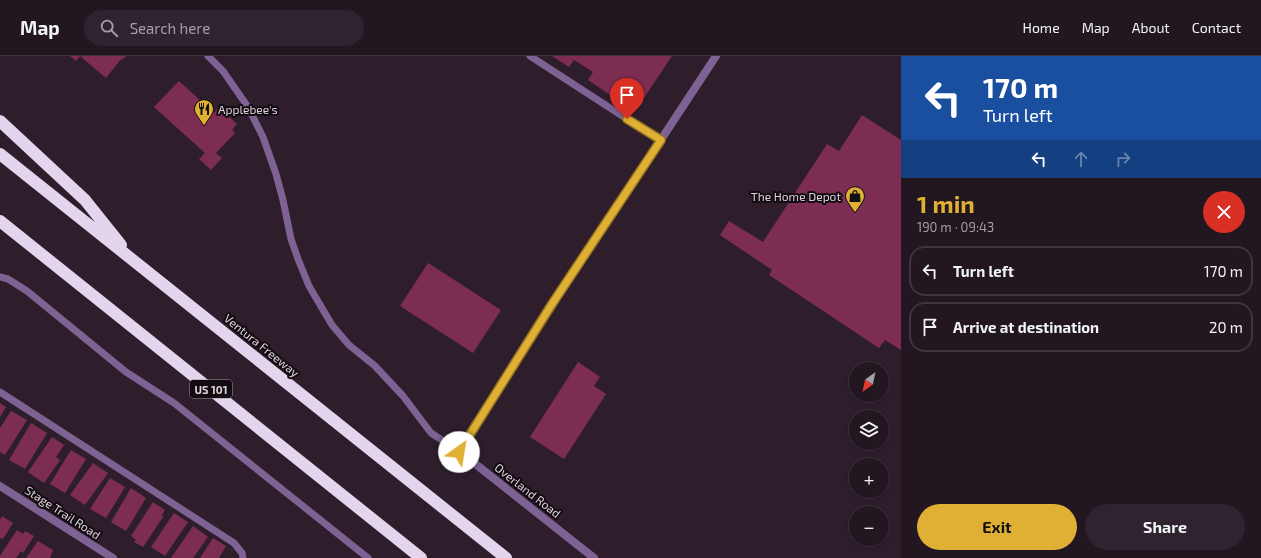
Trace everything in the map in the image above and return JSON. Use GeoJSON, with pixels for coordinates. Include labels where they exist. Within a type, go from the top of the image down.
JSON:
{"type":"FeatureCollection","features":[{"type":"Feature","properties":{"kind":"highway"},"geometry":{"type":"LineString","coordinates":[[0,121],[85,200],[137,264]]}},
{"type":"Feature","properties":{"kind":"highway","name":"Ventura Freeway"},"geometry":{"type":"LineString","coordinates":[[0,154],[506,558]]}},
{"type":"Feature","properties":{"kind":"highway","name":"US 101"},"geometry":{"type":"LineString","coordinates":[[0,221],[421,558]]}},
{"type":"Feature","properties":{"kind":"street"},"geometry":{"type":"LineString","coordinates":[[459,452],[552,304],[716,56]]}},
{"type":"Feature","properties":{"kind":"street","name":"Overland Road"},"geometry":{"type":"LineString","coordinates":[[459,452],[594,558]]}},
{"type":"Feature","properties":{"kind":"street","name":"Stage Trail Road"},"geometry":{"type":"LineString","coordinates":[[0,486],[113,558]]}},
{"type":"Feature","properties":{"kind":"lane"},"geometry":{"type":"LineString","coordinates":[[208,56],[223,71],[248,107],[263,137],[276,174],[291,239],[308,286],[332,325],[349,345],[375,366],[403,396],[431,433],[459,452]]}},
{"type":"Feature","properties":{"kind":"lane"},"geometry":{"type":"LineString","coordinates":[[530,56],[661,140]]}},
{"type":"Feature","properties":{"kind":"lane"},"geometry":{"type":"LineString","coordinates":[[0,277],[8,279],[26,290],[126,372],[174,403],[368,558]]}},
{"type":"Feature","properties":{"kind":"lane"},"geometry":{"type":"LineString","coordinates":[[0,392],[234,543],[242,553],[243,558]]}},
{"type":"Feature","properties":{"kind":"building"},"geometry":{"type":"Polygon","coordinates":[[[70,56],[80,56],[76,61],[70,56]]]}},
{"type":"Feature","properties":{"kind":"building"},"geometry":{"type":"Polygon","coordinates":[[[80,56],[126,56],[122,60],[121,59],[106,78],[80,56]]]}},
{"type":"Feature","properties":{"kind":"building"},"geometry":{"type":"Polygon","coordinates":[[[552,56],[672,56],[640,104],[621,92],[616,99],[588,80],[593,72],[574,60],[569,67],[552,56]]]}},
{"type":"Feature","properties":{"kind":"building"},"geometry":{"type":"Polygon","coordinates":[[[179,81],[214,113],[219,107],[237,124],[232,130],[235,133],[216,153],[222,158],[211,170],[199,159],[205,153],[154,107],[179,81]]]}},
{"type":"Feature","properties":{"kind":"building","name":"The Home Depot"},"geometry":{"type":"Polygon","coordinates":[[[862,115],[901,140],[901,350],[885,340],[879,348],[769,275],[772,270],[720,235],[729,221],[763,242],[827,144],[839,151],[862,115]]]}},
{"type":"Feature","properties":{"kind":"building"},"geometry":{"type":"Polygon","coordinates":[[[428,263],[501,310],[473,353],[400,306],[428,263]]]}},
{"type":"Feature","properties":{"kind":"building"},"geometry":{"type":"Polygon","coordinates":[[[578,362],[600,377],[594,386],[606,394],[564,459],[530,437],[578,362]]]}},
{"type":"Feature","properties":{"kind":"building"},"geometry":{"type":"Polygon","coordinates":[[[0,403],[6,407],[0,417],[0,403]]]}},
{"type":"Feature","properties":{"kind":"building"},"geometry":{"type":"Polygon","coordinates":[[[11,411],[27,420],[5,455],[0,452],[0,428],[11,411]]]}},
{"type":"Feature","properties":{"kind":"building"},"geometry":{"type":"Polygon","coordinates":[[[31,423],[47,433],[25,469],[9,460],[31,423]]]}},
{"type":"Feature","properties":{"kind":"building"},"geometry":{"type":"Polygon","coordinates":[[[52,437],[64,445],[56,457],[60,460],[44,483],[28,472],[52,437]]]}},
{"type":"Feature","properties":{"kind":"building"},"geometry":{"type":"Polygon","coordinates":[[[71,450],[86,459],[65,493],[50,484],[71,450]]]}},
{"type":"Feature","properties":{"kind":"building"},"geometry":{"type":"Polygon","coordinates":[[[93,463],[108,473],[85,505],[70,495],[93,463]]]}},
{"type":"Feature","properties":{"kind":"building"},"geometry":{"type":"Polygon","coordinates":[[[110,478],[125,487],[106,518],[90,509],[110,478]]]}},
{"type":"Feature","properties":{"kind":"building"},"geometry":{"type":"Polygon","coordinates":[[[131,488],[146,498],[126,531],[111,522],[131,488]]]}},
{"type":"Feature","properties":{"kind":"building"},"geometry":{"type":"Polygon","coordinates":[[[153,502],[165,510],[162,515],[163,517],[143,547],[134,542],[136,540],[131,536],[153,502]]]}},
{"type":"Feature","properties":{"kind":"building"},"geometry":{"type":"Polygon","coordinates":[[[174,513],[188,522],[165,556],[151,547],[174,513]]]}},
{"type":"Feature","properties":{"kind":"building"},"geometry":{"type":"Polygon","coordinates":[[[2,516],[13,523],[3,539],[0,538],[0,520],[2,516]]]}},
{"type":"Feature","properties":{"kind":"building"},"geometry":{"type":"Polygon","coordinates":[[[193,526],[208,537],[193,558],[171,558],[193,526]]]}},
{"type":"Feature","properties":{"kind":"building"},"geometry":{"type":"Polygon","coordinates":[[[17,530],[23,534],[25,531],[34,536],[23,553],[21,551],[16,558],[0,558],[0,556],[17,530]]]}},
{"type":"Feature","properties":{"kind":"building"},"geometry":{"type":"Polygon","coordinates":[[[213,538],[226,546],[219,558],[200,558],[213,538]]]}},
{"type":"Feature","properties":{"kind":"building"},"geometry":{"type":"Polygon","coordinates":[[[38,541],[53,550],[50,558],[26,558],[38,541]]]}},
{"type":"Feature","properties":{"kind":"place","name":"Applebee's"},"geometry":{"type":"Point","coordinates":[204,126]}},
{"type":"Feature","properties":{"kind":"place","name":"The Home Depot"},"geometry":{"type":"Point","coordinates":[855,213]}},
{"type":"Feature","properties":{"kind":"route"},"geometry":{"type":"LineString","coordinates":[[459,452],[552,304],[661,140],[627,119]]}}]}
